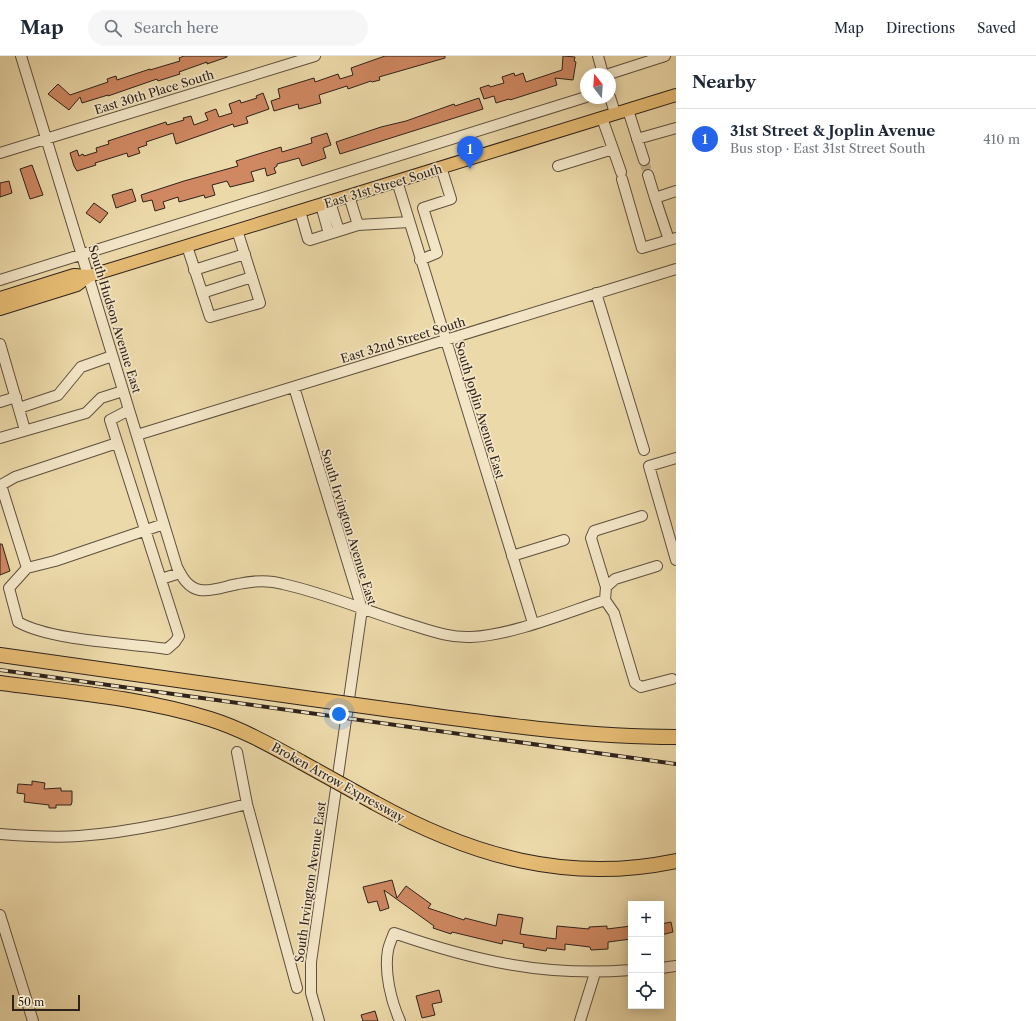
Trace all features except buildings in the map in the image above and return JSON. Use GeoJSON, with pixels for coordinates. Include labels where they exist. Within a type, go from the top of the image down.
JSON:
{"type":"FeatureCollection","features":[{"type":"Feature","properties":{"kind":"highway"},"geometry":{"type":"LineString","coordinates":[[0,656],[541,730],[594,735],[676,736]]}},
{"type":"Feature","properties":{"kind":"highway","name":"Broken Arrow Expressway"},"geometry":{"type":"LineString","coordinates":[[0,682],[147,703],[188,713],[232,727],[272,745],[410,822],[443,837],[497,856],[523,862],[576,868],[608,869],[633,868],[676,861]]}},
{"type":"Feature","properties":{"kind":"main road","name":"East 31st Street South"},"geometry":{"type":"LineString","coordinates":[[0,309],[77,285],[89,276],[676,95]]}},
{"type":"Feature","properties":{"kind":"main road","name":"East 31st Street South"},"geometry":{"type":"LineString","coordinates":[[0,298],[74,275],[89,276]]}},
{"type":"Feature","properties":{"kind":"street","name":"South Hudson Avenue East"},"geometry":{"type":"LineString","coordinates":[[21,56],[45,139],[89,276],[112,356],[180,573],[190,586],[199,590],[210,590],[240,583],[277,582],[302,588],[362,609]]}},
{"type":"Feature","properties":{"kind":"street","name":"East 30th Place South"},"geometry":{"type":"LineString","coordinates":[[0,153],[315,56]]}},
{"type":"Feature","properties":{"kind":"street"},"geometry":{"type":"LineString","coordinates":[[598,56],[601,68]]}},
{"type":"Feature","properties":{"kind":"street"},"geometry":{"type":"LineString","coordinates":[[616,72],[665,56]]}},
{"type":"Feature","properties":{"kind":"street","name":"East 31st Street South"},"geometry":{"type":"LineString","coordinates":[[0,280],[580,100]]}},
{"type":"Feature","properties":{"kind":"street"},"geometry":{"type":"LineString","coordinates":[[612,104],[616,114]]}},
{"type":"Feature","properties":{"kind":"street"},"geometry":{"type":"LineString","coordinates":[[628,110],[644,160]]}},
{"type":"Feature","properties":{"kind":"street"},"geometry":{"type":"LineString","coordinates":[[602,118],[622,175],[642,248],[673,239],[655,198],[648,176]]}},
{"type":"Feature","properties":{"kind":"street"},"geometry":{"type":"LineString","coordinates":[[637,140],[676,128]]}},
{"type":"Feature","properties":{"kind":"street"},"geometry":{"type":"LineString","coordinates":[[558,166],[613,149]]}},
{"type":"Feature","properties":{"kind":"street"},"geometry":{"type":"LineString","coordinates":[[420,260],[437,253],[423,208],[451,199],[442,168]]}},
{"type":"Feature","properties":{"kind":"street","name":"South Joplin Avenue East"},"geometry":{"type":"LineString","coordinates":[[397,181],[444,341],[533,623]]}},
{"type":"Feature","properties":{"kind":"street"},"geometry":{"type":"LineString","coordinates":[[655,198],[676,191]]}},
{"type":"Feature","properties":{"kind":"street"},"geometry":{"type":"LineString","coordinates":[[349,196],[358,226]]}},
{"type":"Feature","properties":{"kind":"street"},"geometry":{"type":"LineString","coordinates":[[325,203],[334,233]]}},
{"type":"Feature","properties":{"kind":"street"},"geometry":{"type":"LineString","coordinates":[[300,211],[308,239],[310,240],[358,226],[409,222]]}},
{"type":"Feature","properties":{"kind":"street"},"geometry":{"type":"LineString","coordinates":[[187,246],[210,317],[260,303],[237,230]]}},
{"type":"Feature","properties":{"kind":"street"},"geometry":{"type":"LineString","coordinates":[[194,270],[245,254]]}},
{"type":"Feature","properties":{"kind":"street","name":"East 32nd Street South"},"geometry":{"type":"LineString","coordinates":[[137,435],[294,388],[676,268]]}},
{"type":"Feature","properties":{"kind":"street"},"geometry":{"type":"LineString","coordinates":[[202,293],[252,277]]}},
{"type":"Feature","properties":{"kind":"street"},"geometry":{"type":"LineString","coordinates":[[596,294],[644,450]]}},
{"type":"Feature","properties":{"kind":"street"},"geometry":{"type":"LineString","coordinates":[[0,344],[25,430]]}},
{"type":"Feature","properties":{"kind":"street"},"geometry":{"type":"LineString","coordinates":[[19,408],[58,395],[81,367],[112,356]]}},
{"type":"Feature","properties":{"kind":"street","name":"South Irvington Avenue East"},"geometry":{"type":"LineString","coordinates":[[294,388],[362,609],[311,962],[310,985],[319,1021]]}},
{"type":"Feature","properties":{"kind":"street"},"geometry":{"type":"LineString","coordinates":[[0,438],[86,412],[100,398],[123,391]]}},
{"type":"Feature","properties":{"kind":"street"},"geometry":{"type":"LineString","coordinates":[[0,402],[16,398]]}},
{"type":"Feature","properties":{"kind":"street"},"geometry":{"type":"LineString","coordinates":[[129,410],[110,420],[117,443],[145,529],[179,636],[175,642],[167,648],[66,636],[28,627],[18,622],[9,588],[27,568],[55,561],[145,529],[164,524]]}},
{"type":"Feature","properties":{"kind":"street"},"geometry":{"type":"LineString","coordinates":[[27,568],[1,485],[15,477],[117,443]]}},
{"type":"Feature","properties":{"kind":"street"},"geometry":{"type":"LineString","coordinates":[[676,458],[649,466],[676,560]]}},
{"type":"Feature","properties":{"kind":"street"},"geometry":{"type":"LineString","coordinates":[[642,516],[594,531],[591,538],[606,587],[605,600],[614,613],[635,682],[641,688],[672,679]]}},
{"type":"Feature","properties":{"kind":"street"},"geometry":{"type":"LineString","coordinates":[[512,556],[564,540]]}},
{"type":"Feature","properties":{"kind":"street"},"geometry":{"type":"LineString","coordinates":[[606,587],[615,579],[657,566]]}},
{"type":"Feature","properties":{"kind":"street"},"geometry":{"type":"LineString","coordinates":[[161,579],[180,573]]}},
{"type":"Feature","properties":{"kind":"street"},"geometry":{"type":"LineString","coordinates":[[362,609],[395,621],[455,637],[487,635],[533,623],[605,600]]}},
{"type":"Feature","properties":{"kind":"street"},"geometry":{"type":"LineString","coordinates":[[237,752],[247,804],[297,988]]}},
{"type":"Feature","properties":{"kind":"street"},"geometry":{"type":"LineString","coordinates":[[0,834],[78,836],[113,833],[162,825],[247,804]]}},
{"type":"Feature","properties":{"kind":"street"},"geometry":{"type":"LineString","coordinates":[[0,915],[33,1021]]}},
{"type":"Feature","properties":{"kind":"street"},"geometry":{"type":"LineString","coordinates":[[400,1021],[390,991],[387,960],[388,950],[394,933],[460,955],[501,964],[564,972],[595,973],[628,970]]}},
{"type":"Feature","properties":{"kind":"street"},"geometry":{"type":"LineString","coordinates":[[664,968],[676,966]]}},
{"type":"Feature","properties":{"kind":"street"},"geometry":{"type":"LineString","coordinates":[[580,1021],[595,973]]}},
{"type":"Feature","properties":{"kind":"tunnel"},"geometry":{"type":"LineString","coordinates":[[644,160],[648,175]]}},
{"type":"Feature","properties":{"kind":"railway"},"geometry":{"type":"LineString","coordinates":[[0,670],[676,764]]}},
{"type":"Feature","properties":{"kind":"place","name":"31st Street & Joplin Avenue"},"geometry":{"type":"Point","coordinates":[470,169]}}]}
